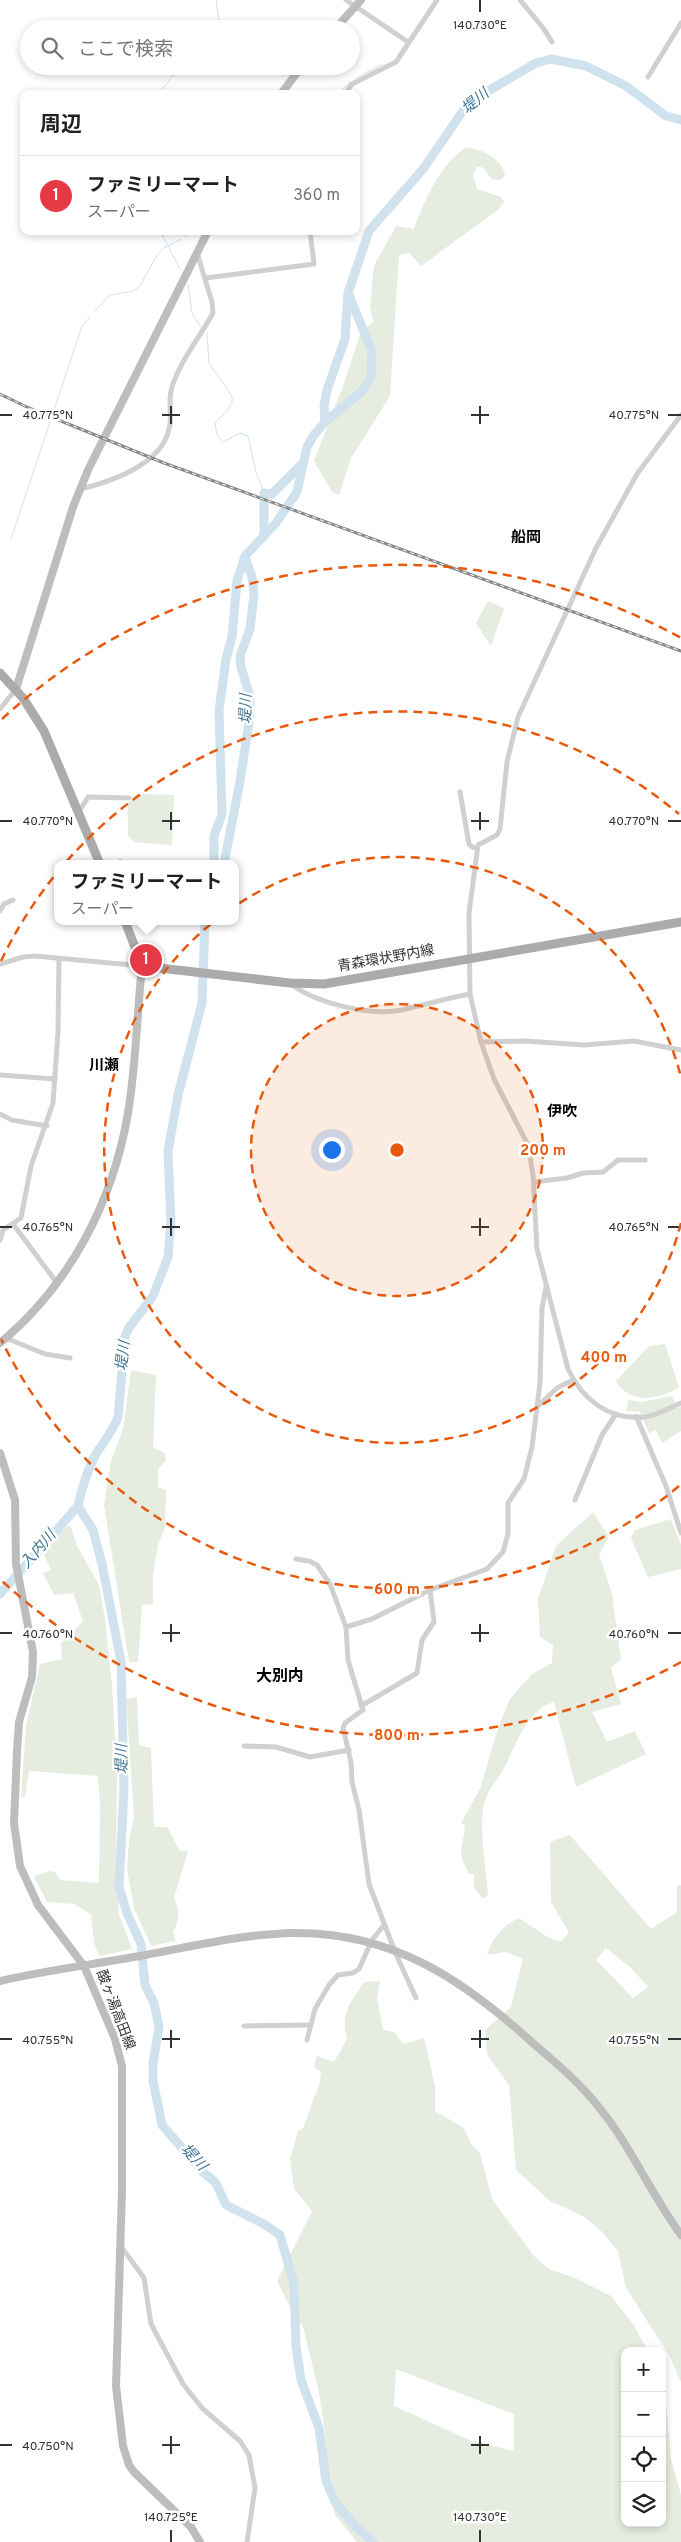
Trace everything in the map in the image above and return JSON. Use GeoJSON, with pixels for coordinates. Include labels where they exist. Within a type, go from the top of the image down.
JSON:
{"type":"FeatureCollection","features":[{"type":"Feature","properties":{"kind":"main road"},"geometry":{"type":"LineString","coordinates":[[343,20],[359,3]]}},
{"type":"Feature","properties":{"kind":"main road"},"geometry":{"type":"LineString","coordinates":[[284,90],[295,75]]}},
{"type":"Feature","properties":{"kind":"main road"},"geometry":{"type":"LineString","coordinates":[[16,689],[80,489],[119,405],[206,235]]}},
{"type":"Feature","properties":{"kind":"main road"},"geometry":{"type":"LineString","coordinates":[[0,673],[16,689],[44,731],[98,860]]}},
{"type":"Feature","properties":{"kind":"main road","name":"青森環状野内線"},"geometry":{"type":"LineString","coordinates":[[142,966],[290,983],[324,984],[681,922]]}},
{"type":"Feature","properties":{"kind":"main road"},"geometry":{"type":"LineString","coordinates":[[3,1340],[34,1312],[76,1256],[98,1215],[118,1160],[128,1110],[142,966],[127,925]]}},
{"type":"Feature","properties":{"kind":"main road","name":"酸ヶ湯高田線"},"geometry":{"type":"LineString","coordinates":[[0,1453],[15,1500],[16,1564],[33,1652],[32,1678],[19,1722],[14,1805],[16,1845],[20,1866],[32,1894],[84,1966],[115,2039],[122,2066],[116,2386],[125,2454],[134,2472],[191,2527],[200,2542]]}},
{"type":"Feature","properties":{"kind":"main road"},"geometry":{"type":"LineString","coordinates":[[0,1981],[274,1934],[318,1934],[370,1944],[395,1952],[431,1967],[466,1987],[512,2024],[584,2089],[614,2128],[681,2235]]}},
{"type":"Feature","properties":{"kind":"street"},"geometry":{"type":"LineString","coordinates":[[346,0],[359,3],[408,42]]}},
{"type":"Feature","properties":{"kind":"street"},"geometry":{"type":"LineString","coordinates":[[348,90],[352,84],[396,62],[437,0]]}},
{"type":"Feature","properties":{"kind":"street"},"geometry":{"type":"LineString","coordinates":[[520,0],[544,28],[552,42]]}},
{"type":"Feature","properties":{"kind":"street"},"geometry":{"type":"LineString","coordinates":[[648,77],[681,23]]}},
{"type":"Feature","properties":{"kind":"street"},"geometry":{"type":"LineString","coordinates":[[206,278],[314,264],[310,235]]}},
{"type":"Feature","properties":{"kind":"street"},"geometry":{"type":"LineString","coordinates":[[80,489],[99,484],[127,472],[146,460],[164,442],[170,428],[168,401],[172,386],[212,313],[212,302],[206,278],[197,253]]}},
{"type":"Feature","properties":{"kind":"street"},"geometry":{"type":"LineString","coordinates":[[681,415],[637,474],[587,566],[517,720],[507,762],[500,831],[477,848],[469,914],[470,994],[481,1042],[494,1079],[525,1136],[532,1163],[537,1249],[573,1380],[592,1403],[616,1414],[636,1416],[655,1414],[681,1403]]}},
{"type":"Feature","properties":{"kind":"street"},"geometry":{"type":"LineString","coordinates":[[0,709],[16,689]]}},
{"type":"Feature","properties":{"kind":"street"},"geometry":{"type":"LineString","coordinates":[[460,792],[469,844],[477,848]]}},
{"type":"Feature","properties":{"kind":"street"},"geometry":{"type":"LineString","coordinates":[[77,810],[82,807],[88,798],[129,798]]}},
{"type":"Feature","properties":{"kind":"street"},"geometry":{"type":"LineString","coordinates":[[0,911],[4,904],[13,900]]}},
{"type":"Feature","properties":{"kind":"street"},"geometry":{"type":"LineString","coordinates":[[0,964],[23,957],[59,958],[142,966]]}},
{"type":"Feature","properties":{"kind":"street"},"geometry":{"type":"LineString","coordinates":[[0,1240],[3,1230],[20,1218],[31,1166],[51,1113],[60,1003],[59,958]]}},
{"type":"Feature","properties":{"kind":"street"},"geometry":{"type":"LineString","coordinates":[[290,983],[304,993],[343,1007],[362,1009],[401,1010],[470,994]]}},
{"type":"Feature","properties":{"kind":"street"},"geometry":{"type":"LineString","coordinates":[[481,1042],[525,1041],[584,1045],[634,1041],[681,1050]]}},
{"type":"Feature","properties":{"kind":"street"},"geometry":{"type":"LineString","coordinates":[[0,1075],[55,1079]]}},
{"type":"Feature","properties":{"kind":"street"},"geometry":{"type":"LineString","coordinates":[[0,1114],[12,1120],[47,1126]]}},
{"type":"Feature","properties":{"kind":"street"},"geometry":{"type":"LineString","coordinates":[[534,1182],[566,1178],[583,1173],[604,1172],[618,1160],[645,1160]]}},
{"type":"Feature","properties":{"kind":"street"},"geometry":{"type":"LineString","coordinates":[[13,1224],[57,1283]]}},
{"type":"Feature","properties":{"kind":"street"},"geometry":{"type":"LineString","coordinates":[[346,1627],[372,1619],[430,1590],[487,1569],[503,1552],[508,1534],[508,1502],[524,1480],[532,1447],[537,1408],[542,1308],[546,1286]]}},
{"type":"Feature","properties":{"kind":"street"},"geometry":{"type":"LineString","coordinates":[[3,1340],[45,1354],[70,1358]]}},
{"type":"Feature","properties":{"kind":"street"},"geometry":{"type":"LineString","coordinates":[[537,1408],[557,1388],[573,1380]]}},
{"type":"Feature","properties":{"kind":"street"},"geometry":{"type":"LineString","coordinates":[[575,1500],[602,1435],[616,1414]]}},
{"type":"Feature","properties":{"kind":"street"},"geometry":{"type":"LineString","coordinates":[[636,1416],[666,1486],[681,1533]]}},
{"type":"Feature","properties":{"kind":"street"},"geometry":{"type":"LineString","coordinates":[[296,1559],[309,1560],[321,1570],[330,1584],[346,1627],[348,1660],[363,1710],[343,1725],[349,1750],[366,1872],[384,1925],[416,1998]]}},
{"type":"Feature","properties":{"kind":"street"},"geometry":{"type":"LineString","coordinates":[[361,1706],[417,1673],[422,1640],[434,1622],[430,1590]]}},
{"type":"Feature","properties":{"kind":"street"},"geometry":{"type":"LineString","coordinates":[[244,1746],[276,1747],[310,1757],[349,1750]]}},
{"type":"Feature","properties":{"kind":"street"},"geometry":{"type":"LineString","coordinates":[[307,2040],[315,2009],[328,1985],[338,1975],[353,1973],[359,1969],[370,1944],[384,1925]]}},
{"type":"Feature","properties":{"kind":"street"},"geometry":{"type":"LineString","coordinates":[[244,2026],[310,2025]]}},
{"type":"Feature","properties":{"kind":"street"},"geometry":{"type":"LineString","coordinates":[[120,2245],[144,2278],[151,2324],[183,2384],[202,2408],[240,2440],[249,2456],[255,2488],[247,2542]]}},
{"type":"Feature","properties":{"kind":"shaded area"},"geometry":{"type":"Polygon","coordinates":[[[465,148],[484,152],[500,164],[505,175],[501,180],[493,180],[482,167],[477,167],[473,174],[477,189],[501,197],[504,202],[499,209],[421,266],[409,253],[399,255],[390,396],[351,458],[339,495],[332,492],[314,461],[343,386],[361,331],[373,322],[370,306],[374,266],[396,226],[414,229],[433,185],[447,165],[465,148]]]}},
{"type":"Feature","properties":{"kind":"shaded area"},"geometry":{"type":"Polygon","coordinates":[[[488,601],[504,608],[491,646],[476,623],[488,601]]]}},
{"type":"Feature","properties":{"kind":"shaded area"},"geometry":{"type":"Polygon","coordinates":[[[142,794],[174,795],[172,845],[134,842],[128,835],[128,802],[142,794]]]}},
{"type":"Feature","properties":{"kind":"shaded area"},"geometry":{"type":"Polygon","coordinates":[[[665,1344],[679,1387],[663,1395],[645,1398],[629,1394],[622,1389],[616,1381],[649,1346],[665,1344]]]}},
{"type":"Feature","properties":{"kind":"shaded area"},"geometry":{"type":"Polygon","coordinates":[[[131,1370],[156,1375],[153,1448],[165,1453],[166,1460],[158,1470],[158,1487],[166,1490],[165,1527],[158,1545],[153,1575],[153,1604],[142,1605],[138,1662],[129,1662],[104,1505],[111,1461],[123,1429],[131,1370]]]}},
{"type":"Feature","properties":{"kind":"shaded area"},"geometry":{"type":"Polygon","coordinates":[[[672,1396],[677,1408],[681,1407],[681,1431],[662,1443],[656,1430],[649,1433],[640,1412],[626,1411],[628,1400],[641,1402],[672,1396]]]}},
{"type":"Feature","properties":{"kind":"shaded area"},"geometry":{"type":"Polygon","coordinates":[[[593,1512],[609,1537],[599,1554],[612,1594],[621,1659],[611,1668],[621,1704],[592,1712],[607,1742],[635,1731],[646,1754],[576,1787],[554,1702],[536,1712],[523,1730],[503,1770],[485,1800],[482,1834],[488,1895],[483,1899],[474,1888],[474,1874],[469,1874],[462,1859],[461,1850],[465,1826],[461,1823],[480,1789],[498,1728],[510,1699],[532,1674],[552,1663],[553,1645],[540,1637],[538,1599],[556,1546],[593,1512]]]}},
{"type":"Feature","properties":{"kind":"shaded area"},"geometry":{"type":"Polygon","coordinates":[[[671,1519],[681,1545],[681,1569],[648,1577],[631,1538],[635,1530],[671,1519]]]}},
{"type":"Feature","properties":{"kind":"shaded area"},"geometry":{"type":"Polygon","coordinates":[[[70,1525],[78,1548],[99,1585],[105,1619],[112,1685],[117,1768],[116,1866],[119,1914],[132,1949],[99,1956],[94,1943],[91,1914],[74,1904],[47,1902],[34,1876],[50,1871],[56,1873],[60,1880],[99,1883],[100,1806],[98,1776],[29,1771],[25,1797],[21,1797],[26,1726],[40,1664],[62,1659],[61,1644],[83,1621],[73,1593],[54,1595],[43,1573],[51,1570],[43,1552],[63,1529],[70,1525]]]}},
{"type":"Feature","properties":{"kind":"shaded area"},"geometry":{"type":"Polygon","coordinates":[[[137,1697],[139,1745],[151,1748],[154,1827],[167,1827],[180,1851],[188,1851],[174,1898],[178,1915],[173,1932],[175,1941],[151,1946],[134,1908],[127,1869],[129,1840],[134,1817],[126,1699],[137,1697]]]}},
{"type":"Feature","properties":{"kind":"shaded area"},"geometry":{"type":"Polygon","coordinates":[[[570,1835],[651,1929],[677,1912],[677,1886],[681,1885],[681,2382],[666,2347],[664,2347],[626,2288],[618,2251],[601,2231],[583,2216],[550,2201],[516,2170],[509,2085],[487,2054],[485,2030],[511,2007],[523,1959],[506,1952],[487,1955],[495,1938],[503,1928],[519,1918],[546,1936],[560,1942],[569,1933],[551,1902],[550,1842],[570,1835]],[[606,1948],[596,1960],[633,1998],[648,1987],[631,1968],[606,1948]]]}},
{"type":"Feature","properties":{"kind":"shaded area"},"geometry":{"type":"Polygon","coordinates":[[[380,1981],[377,1998],[383,2030],[394,2032],[403,2044],[424,2038],[435,2086],[435,2111],[464,2128],[471,2144],[480,2153],[492,2199],[534,2256],[549,2269],[575,2278],[611,2296],[633,2324],[646,2347],[621,2347],[621,2527],[666,2527],[666,2403],[671,2459],[681,2495],[681,2542],[357,2542],[335,2515],[330,2498],[325,2433],[319,2392],[303,2327],[277,2281],[312,2211],[294,2189],[290,2159],[298,2131],[303,2128],[320,2082],[321,2072],[314,2067],[317,2056],[334,2062],[347,2039],[345,2030],[346,2015],[354,1997],[364,1982],[380,1981]],[[396,2369],[394,2406],[472,2441],[514,2451],[514,2414],[396,2369]]]}},
{"type":"Feature","properties":{"kind":"waterway"},"geometry":{"type":"LineString","coordinates":[[216,0],[219,20]]}},
{"type":"Feature","properties":{"kind":"waterway","name":"堤川"},"geometry":{"type":"LineString","coordinates":[[325,422],[324,406],[327,390],[345,339],[348,293],[369,231],[423,169],[465,108],[483,94],[536,63],[551,59],[586,66],[626,86],[666,116],[681,120]]}},
{"type":"Feature","properties":{"kind":"waterway"},"geometry":{"type":"LineString","coordinates":[[356,78],[383,64]]}},
{"type":"Feature","properties":{"kind":"waterway"},"geometry":{"type":"LineString","coordinates":[[161,90],[174,75]]}},
{"type":"Feature","properties":{"kind":"waterway"},"geometry":{"type":"LineString","coordinates":[[342,90],[350,82]]}},
{"type":"Feature","properties":{"kind":"waterway"},"geometry":{"type":"LineString","coordinates":[[162,235],[180,269]]}},
{"type":"Feature","properties":{"kind":"waterway"},"geometry":{"type":"LineString","coordinates":[[95,311],[110,295],[133,291],[140,286],[157,255],[165,247],[182,239]]}},
{"type":"Feature","properties":{"kind":"waterway"},"geometry":{"type":"LineString","coordinates":[[188,284],[192,313],[201,327]]}},
{"type":"Feature","properties":{"kind":"waterway","name":"堤川"},"geometry":{"type":"LineString","coordinates":[[214,860],[214,836],[222,814],[219,711],[226,659],[232,637],[237,581],[245,556],[276,523],[297,492],[307,447],[314,435],[325,422],[361,392],[371,377],[372,351],[348,293]]}},
{"type":"Feature","properties":{"kind":"waterway"},"geometry":{"type":"LineString","coordinates":[[11,539],[82,326],[90,317]]}},
{"type":"Feature","properties":{"kind":"waterway"},"geometry":{"type":"LineString","coordinates":[[207,333],[209,363],[232,396],[232,403],[227,411],[215,423],[217,435],[223,442],[240,433],[248,436],[256,472],[264,493]]}},
{"type":"Feature","properties":{"kind":"waterway"},"geometry":{"type":"LineString","coordinates":[[264,536],[264,493],[272,494],[302,464]]}},
{"type":"Feature","properties":{"kind":"waterway","name":"堤川"},"geometry":{"type":"LineString","coordinates":[[225,860],[250,716],[250,697],[241,667],[240,656],[250,629],[254,594],[252,577],[245,557]]}},
{"type":"Feature","properties":{"kind":"waterway","name":"堤川"},"geometry":{"type":"LineString","coordinates":[[205,925],[202,1003],[178,1095],[168,1151],[171,1221],[168,1257],[153,1296],[128,1329],[125,1337],[118,1417],[90,1466],[78,1506],[93,1530],[102,1564],[121,1662],[124,1789],[119,1887],[127,1913],[141,1944],[145,1985],[154,2003],[159,2026],[153,2064],[153,2081],[162,2125],[203,2172],[216,2183],[226,2205],[264,2224],[280,2235],[294,2284],[296,2346],[301,2380],[319,2428],[326,2481],[335,2502],[355,2526],[373,2542]]}},
{"type":"Feature","properties":{"kind":"waterway","name":"入内川"},"geometry":{"type":"LineString","coordinates":[[0,1594],[78,1506]]}},
{"type":"Feature","properties":{"kind":"railway"},"geometry":{"type":"LineString","coordinates":[[0,394],[29,408],[164,463],[681,651]]}},
{"type":"Feature","properties":{"kind":"place","name":"ファミリーマート"},"geometry":{"type":"Point","coordinates":[146,960]}},
{"type":"Feature","properties":{"kind":"district","name":"船岡"},"geometry":{"type":"Point","coordinates":[526,538]}},
{"type":"Feature","properties":{"kind":"district","name":"川瀬"},"geometry":{"type":"Point","coordinates":[104,1066]}},
{"type":"Feature","properties":{"kind":"district","name":"伊吹"},"geometry":{"type":"Point","coordinates":[562,1112]}},
{"type":"Feature","properties":{"kind":"district","name":"大別内"},"geometry":{"type":"Point","coordinates":[280,1677]}}]}
